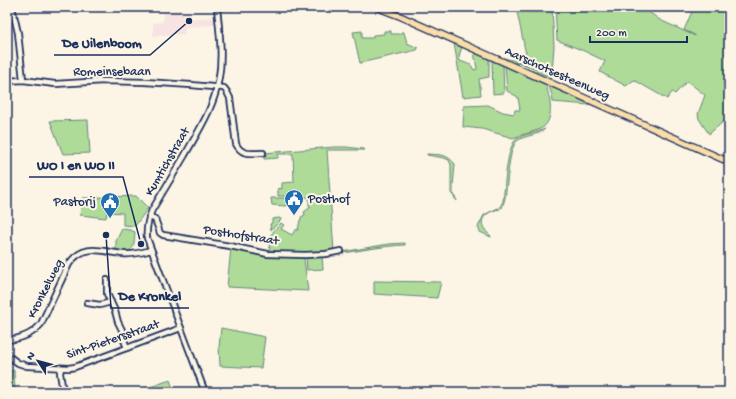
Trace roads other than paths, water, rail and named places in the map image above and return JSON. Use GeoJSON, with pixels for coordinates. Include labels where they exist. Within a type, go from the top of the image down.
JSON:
{"type":"FeatureCollection","features":[{"type":"Feature","properties":{"kind":"main road","name":"Aarschotsesteenweg"},"geometry":{"type":"LineString","coordinates":[[376,7],[402,17],[729,162]]}},
{"type":"Feature","properties":{"kind":"street"},"geometry":{"type":"LineString","coordinates":[[12,7],[23,80]]}},
{"type":"Feature","properties":{"kind":"street","name":"Kumtichstraat"},"geometry":{"type":"LineString","coordinates":[[205,392],[151,250],[146,233],[149,217],[205,120],[214,98],[219,76],[220,55],[217,7]]}},
{"type":"Feature","properties":{"kind":"street","name":"Romeinsebaan"},"geometry":{"type":"LineString","coordinates":[[7,81],[23,80],[55,84],[104,81],[145,82],[217,88]]}},
{"type":"Feature","properties":{"kind":"street"},"geometry":{"type":"LineString","coordinates":[[217,88],[224,88],[230,98],[236,144],[238,148],[246,153],[263,153]]}},
{"type":"Feature","properties":{"kind":"street","name":"Posthofstraat"},"geometry":{"type":"LineString","coordinates":[[149,217],[155,219],[160,232],[163,235],[268,254],[317,255],[341,251]]}},
{"type":"Feature","properties":{"kind":"street","name":"Kronkelweg"},"geometry":{"type":"LineString","coordinates":[[7,340],[20,338],[37,329],[45,318],[69,264],[80,253],[88,250],[96,250],[125,254],[151,250]]}},
{"type":"Feature","properties":{"kind":"street"},"geometry":{"type":"LineString","coordinates":[[108,280],[107,294],[115,311],[126,348]]}},
{"type":"Feature","properties":{"kind":"street"},"geometry":{"type":"LineString","coordinates":[[87,303],[100,305],[111,302]]}},
{"type":"Feature","properties":{"kind":"street","name":"Sint-Pietersstraat"},"geometry":{"type":"LineString","coordinates":[[7,355],[18,364],[27,366],[61,368],[75,367],[181,328]]}},
{"type":"Feature","properties":{"kind":"street"},"geometry":{"type":"LineString","coordinates":[[61,368],[60,373],[63,392]]}},
{"type":"Feature","properties":{"kind":"place","name":"De Uilenboom"},"geometry":{"type":"Point","coordinates":[189,21]}},
{"type":"Feature","properties":{"kind":"place","name":"Posthof"},"geometry":{"type":"Point","coordinates":[294,216]}},
{"type":"Feature","properties":{"kind":"place","name":"Pastorij"},"geometry":{"type":"Point","coordinates":[110,219]}},
{"type":"Feature","properties":{"kind":"place","name":"De Kronkel"},"geometry":{"type":"Point","coordinates":[106,235]}},
{"type":"Feature","properties":{"kind":"place","name":"WO I en WO II"},"geometry":{"type":"Point","coordinates":[141,244]}}]}
